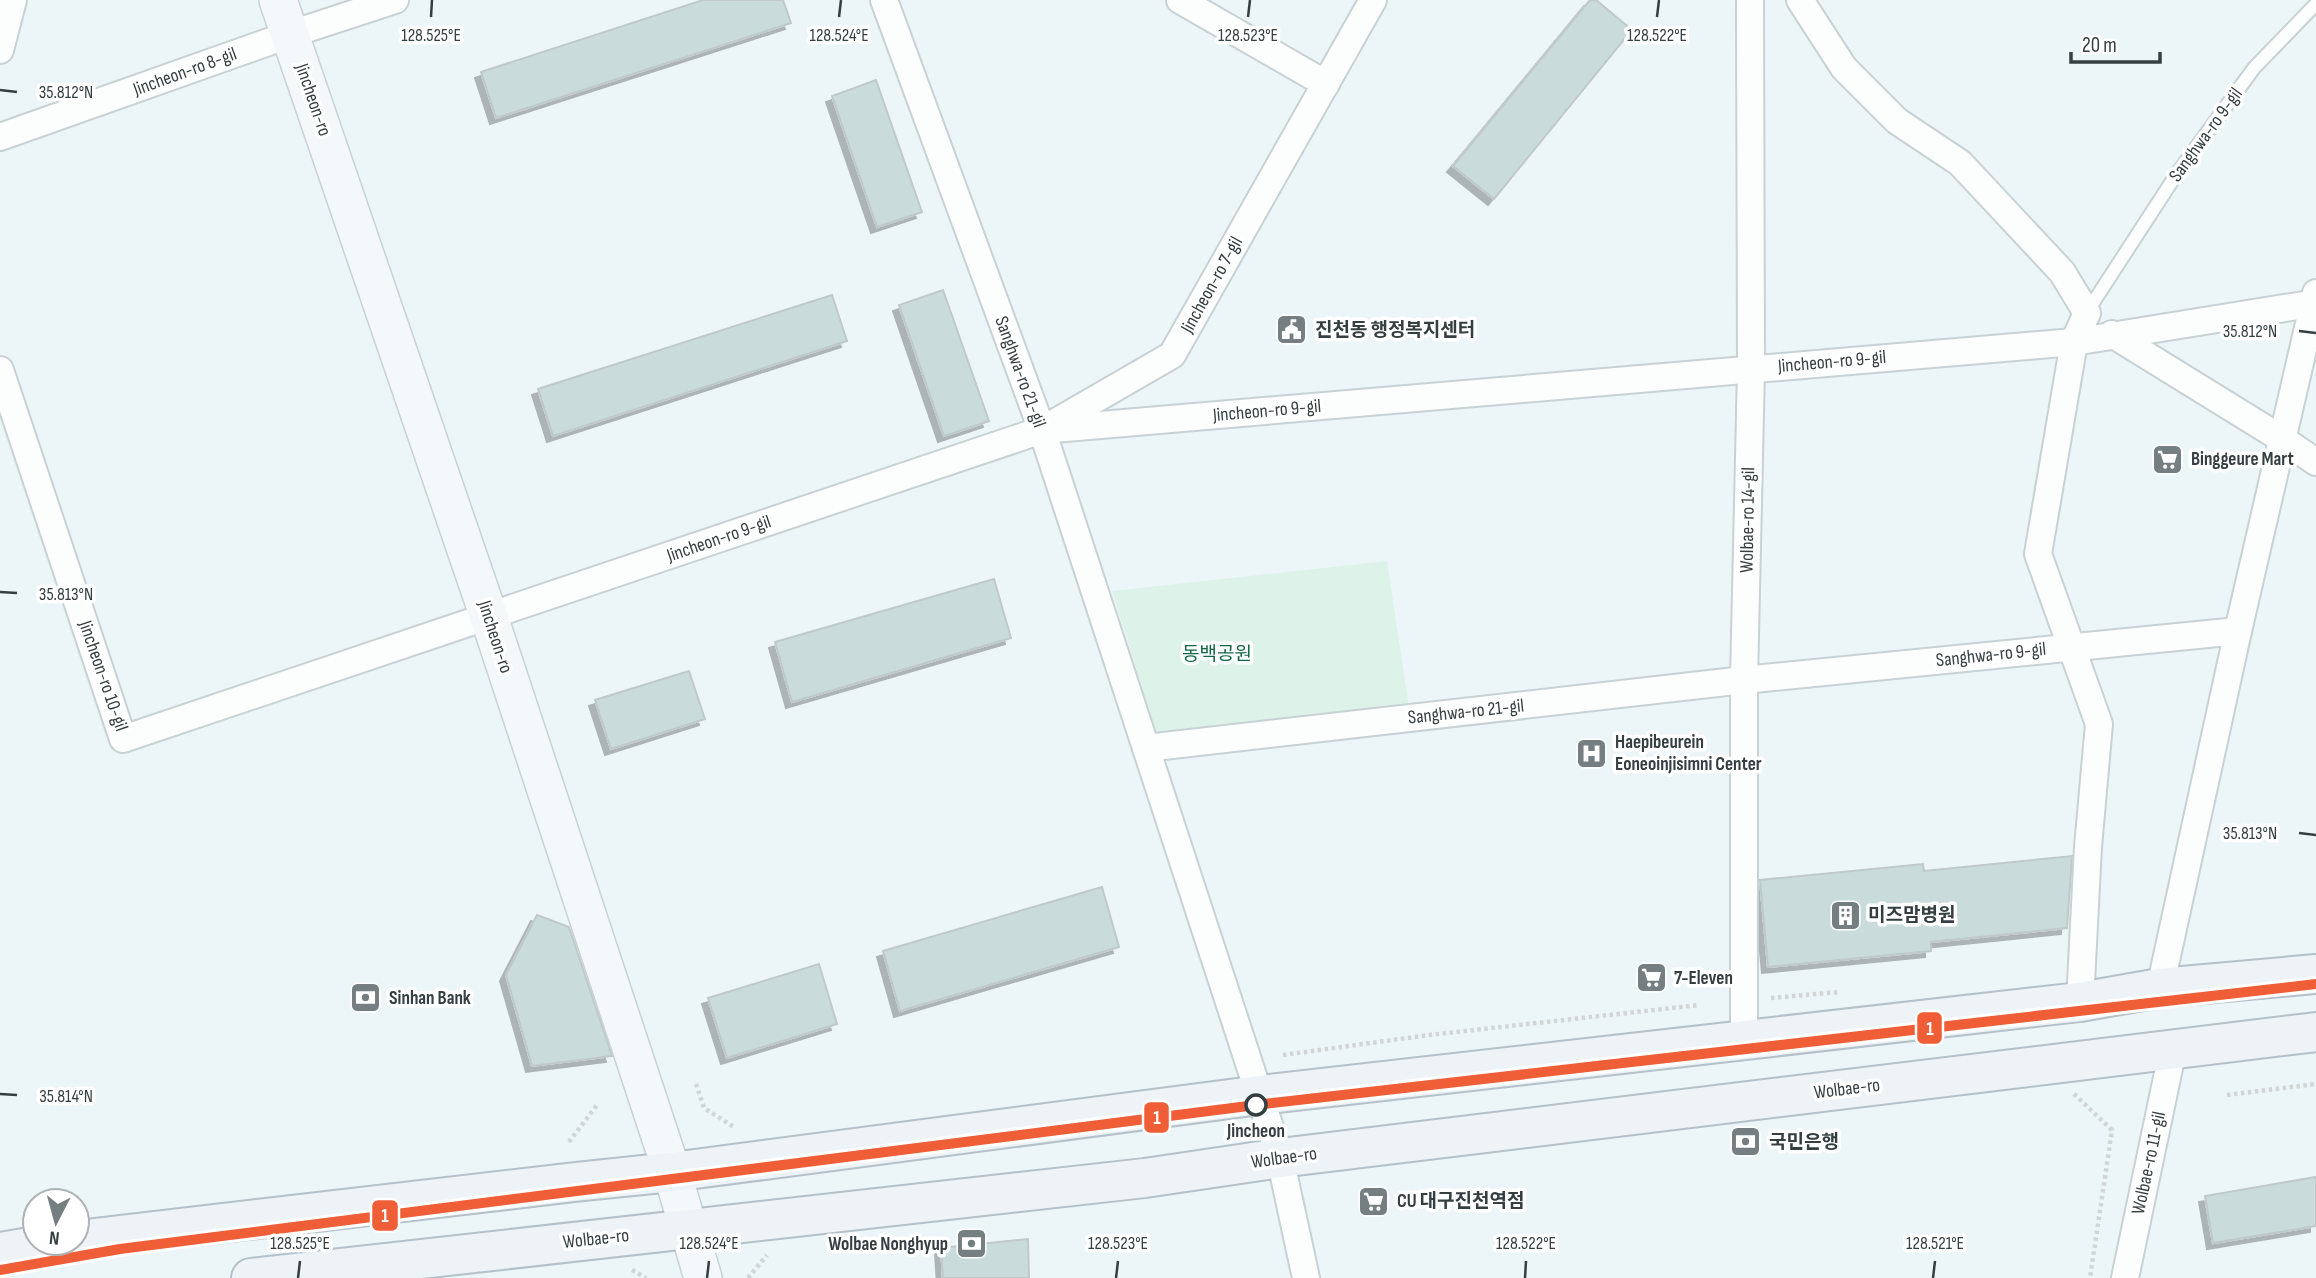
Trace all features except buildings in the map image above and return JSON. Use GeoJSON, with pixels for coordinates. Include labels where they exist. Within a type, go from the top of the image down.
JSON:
{"type":"FeatureCollection","features":[{"type":"Feature","properties":{"kind":"main road","name":"Jincheon-ro"},"geometry":{"type":"LineString","coordinates":[[278,0],[489,617],[672,1172],[703,1278]]}},
{"type":"Feature","properties":{"kind":"main road"},"geometry":{"type":"LineString","coordinates":[[91,1238],[672,1172],[1260,1095],[2080,1002],[2160,988],[2316,974]]}},
{"type":"Feature","properties":{"kind":"main road","name":"Wolbae-ro"},"geometry":{"type":"LineString","coordinates":[[251,1278],[1145,1178],[1280,1158],[2316,1032]]}},
{"type":"Feature","properties":{"kind":"main road"},"geometry":{"type":"LineString","coordinates":[[0,1252],[21,1248]]}},
{"type":"Feature","properties":{"kind":"street"},"geometry":{"type":"LineString","coordinates":[[0,50],[13,0]]}},
{"type":"Feature","properties":{"kind":"street"},"geometry":{"type":"LineString","coordinates":[[291,34],[395,0]]}},
{"type":"Feature","properties":{"kind":"street","name":"Sanghwa-ro 21-gil"},"geometry":{"type":"LineString","coordinates":[[884,0],[1042,430],[1280,1158],[1306,1278]]}},
{"type":"Feature","properties":{"kind":"street"},"geometry":{"type":"LineString","coordinates":[[1180,0],[1325,83]]}},
{"type":"Feature","properties":{"kind":"street","name":"Jincheon-ro 7-gil"},"geometry":{"type":"LineString","coordinates":[[1042,430],[1172,355],[1373,0]]}},
{"type":"Feature","properties":{"kind":"street","name":"Wolbae-ro 14-gil"},"geometry":{"type":"LineString","coordinates":[[1744,1040],[1744,680],[1751,369],[1750,0]]}},
{"type":"Feature","properties":{"kind":"street"},"geometry":{"type":"LineString","coordinates":[[1800,0],[1844,68],[1897,121],[1960,163],[2062,272],[2087,313],[2074,342],[2038,554],[2099,724],[2088,847],[2080,1002]]}},
{"type":"Feature","properties":{"kind":"street","name":"Jincheon-ro 8-gil"},"geometry":{"type":"LineString","coordinates":[[0,137],[291,34]]}},
{"type":"Feature","properties":{"kind":"street"},"geometry":{"type":"LineString","coordinates":[[2160,988],[2238,631],[2315,299]]}},
{"type":"Feature","properties":{"kind":"street","name":"Jincheon-ro 9-gil"},"geometry":{"type":"LineString","coordinates":[[489,617],[1042,430],[2074,342],[2315,299]]}},
{"type":"Feature","properties":{"kind":"street"},"geometry":{"type":"LineString","coordinates":[[2112,334],[2316,462]]}},
{"type":"Feature","properties":{"kind":"street","name":"Jincheon-ro 10-gil"},"geometry":{"type":"LineString","coordinates":[[0,370],[123,739],[489,617]]}},
{"type":"Feature","properties":{"kind":"street","name":"Sanghwa-ro 9-gil"},"geometry":{"type":"LineString","coordinates":[[1744,680],[2238,631]]}},
{"type":"Feature","properties":{"kind":"street","name":"Sanghwa-ro 21-gil"},"geometry":{"type":"LineString","coordinates":[[1146,748],[1744,680]]}},
{"type":"Feature","properties":{"kind":"street","name":"Wolbae-ro 11-gil"},"geometry":{"type":"LineString","coordinates":[[2125,1278],[2173,1049]]}},
{"type":"Feature","properties":{"kind":"lane","name":"Sanghwa-ro 9-gil"},"geometry":{"type":"LineString","coordinates":[[2087,313],[2176,176],[2254,68],[2316,4]]}},
{"type":"Feature","properties":{"kind":"path"},"geometry":{"type":"LineString","coordinates":[[1271,1057],[1429,1035],[1699,1005]]}},
{"type":"Feature","properties":{"kind":"path"},"geometry":{"type":"LineString","coordinates":[[2227,1095],[2316,1084]]}},
{"type":"Feature","properties":{"kind":"path"},"geometry":{"type":"LineString","coordinates":[[569,1142],[597,1105]]}},
{"type":"Feature","properties":{"kind":"path"},"geometry":{"type":"LineString","coordinates":[[2087,1105],[2112,1130],[2090,1278]]}},
{"type":"Feature","properties":{"kind":"path"},"geometry":{"type":"LineString","coordinates":[[748,1278],[765,1255]]}},
{"type":"Feature","properties":{"kind":"green space","name":"동백공원"},"geometry":{"type":"Polygon","coordinates":[[[1387,561],[1409,707],[1157,735],[1112,591],[1387,561]]]}},
{"type":"Feature","properties":{"kind":"transit line","name":"1"},"geometry":{"type":"LineString","coordinates":[[0,1270],[120,1249],[1264,1104],[2316,984]]}},
{"type":"Feature","properties":{"kind":"place","name":"진천동 행정복지센터"},"geometry":{"type":"Point","coordinates":[1292,330]}},
{"type":"Feature","properties":{"kind":"place","name":"Binggeure Mart"},"geometry":{"type":"Point","coordinates":[2168,459]}},
{"type":"Feature","properties":{"kind":"place","name":"Haepibeurein Eoneoinjisimni Center"},"geometry":{"type":"Point","coordinates":[1592,753]}},
{"type":"Feature","properties":{"kind":"place","name":"미즈맘병원"},"geometry":{"type":"Point","coordinates":[1845,915]}},
{"type":"Feature","properties":{"kind":"place","name":"7-Eleven"},"geometry":{"type":"Point","coordinates":[1651,978]}},
{"type":"Feature","properties":{"kind":"place","name":"Sinhan Bank"},"geometry":{"type":"Point","coordinates":[366,998]}},
{"type":"Feature","properties":{"kind":"place","name":"Jincheon"},"geometry":{"type":"Point","coordinates":[1256,1105]}},
{"type":"Feature","properties":{"kind":"place","name":"국민은행"},"geometry":{"type":"Point","coordinates":[1746,1142]}},
{"type":"Feature","properties":{"kind":"place","name":"CU 대구진천역점"},"geometry":{"type":"Point","coordinates":[1374,1201]}},
{"type":"Feature","properties":{"kind":"place","name":"Wolbae Nonghyup"},"geometry":{"type":"Point","coordinates":[971,1244]}}]}
